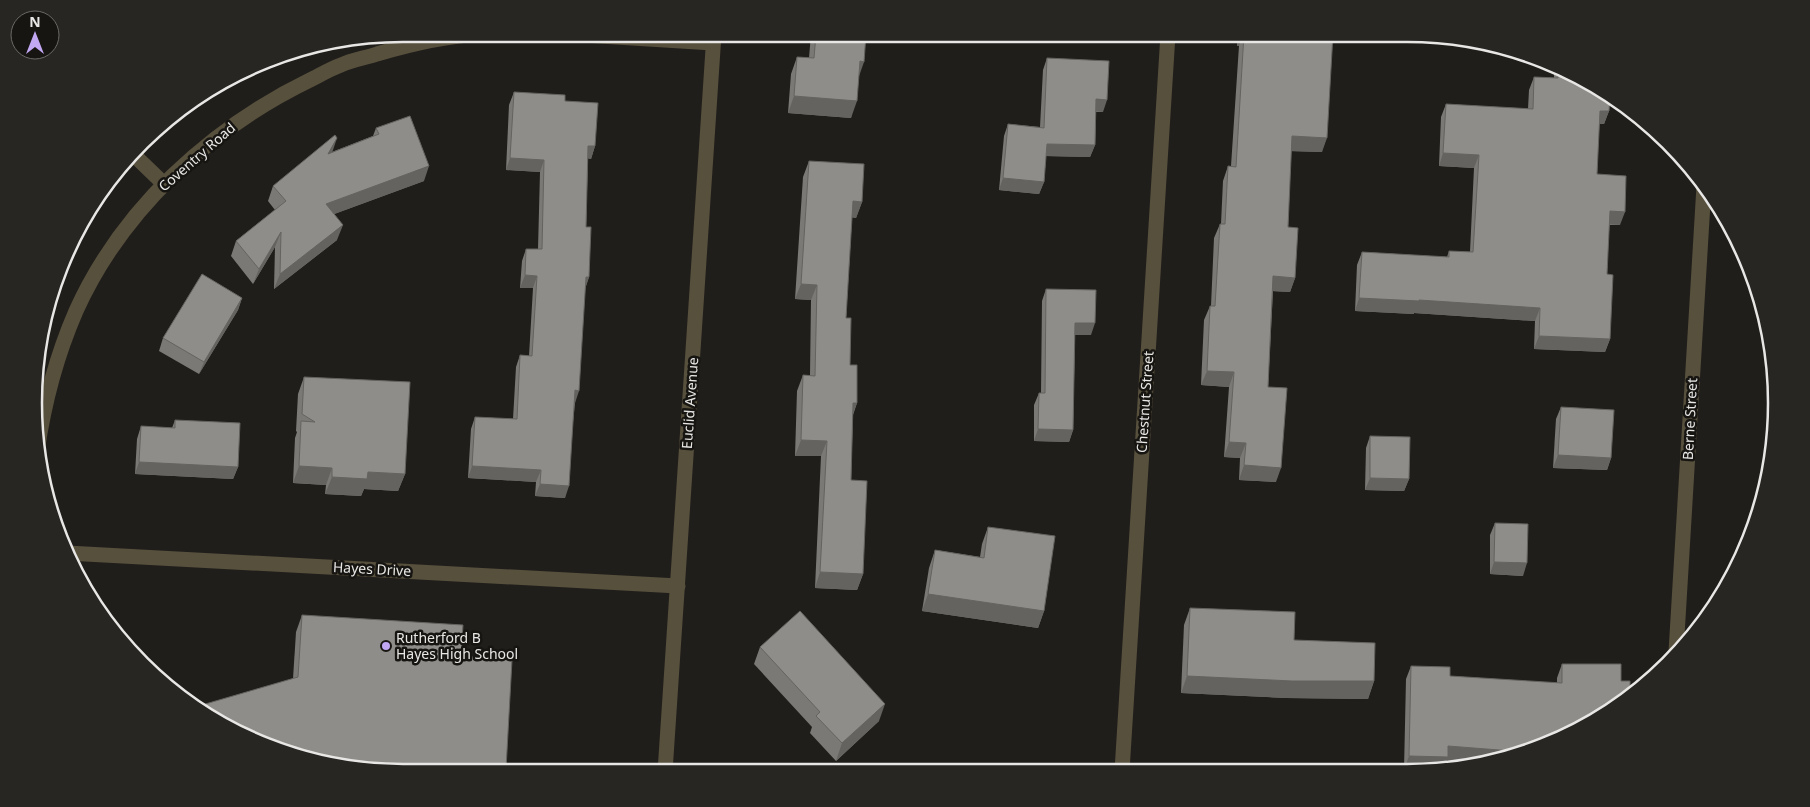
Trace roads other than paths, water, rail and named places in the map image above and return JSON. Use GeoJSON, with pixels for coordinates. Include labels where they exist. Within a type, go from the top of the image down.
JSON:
{"type":"FeatureCollection","features":[{"type":"Feature","properties":{"kind":"street","name":"Coventry Road"},"geometry":{"type":"LineString","coordinates":[[42,415],[52,377],[77,311],[102,264],[129,224],[164,184],[196,154],[248,114],[277,96],[341,65],[422,42]]}},
{"type":"Feature","properties":{"kind":"street","name":"Euclid Avenue"},"geometry":{"type":"LineString","coordinates":[[667,764],[714,42]]}},
{"type":"Feature","properties":{"kind":"street","name":"Chestnut Street"},"geometry":{"type":"LineString","coordinates":[[1122,764],[1168,42]]}},
{"type":"Feature","properties":{"kind":"street"},"geometry":{"type":"LineString","coordinates":[[138,159],[164,184]]}},
{"type":"Feature","properties":{"kind":"street","name":"Berne Street"},"geometry":{"type":"LineString","coordinates":[[1677,644],[1703,198]]}},
{"type":"Feature","properties":{"kind":"street","name":"Hayes Drive"},"geometry":{"type":"LineString","coordinates":[[75,553],[678,586]]}},
{"type":"Feature","properties":{"kind":"place","name":"Rutherford B Hayes High School"},"geometry":{"type":"Point","coordinates":[386,646]}}]}
